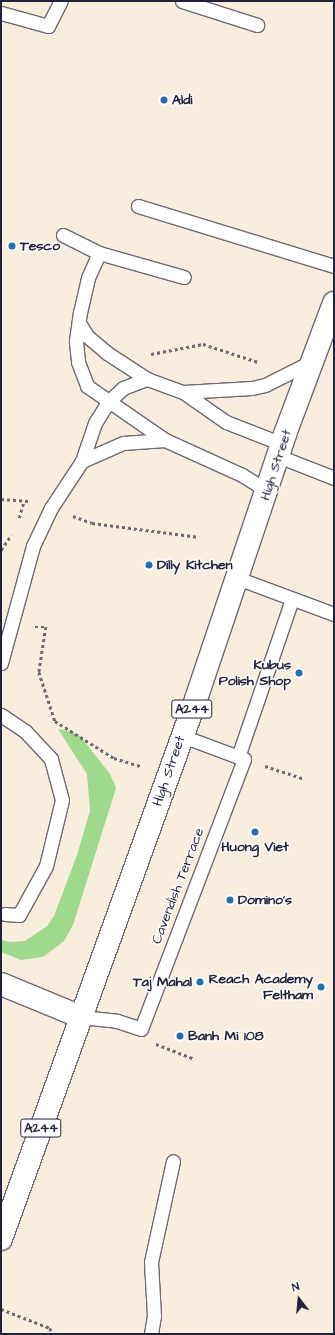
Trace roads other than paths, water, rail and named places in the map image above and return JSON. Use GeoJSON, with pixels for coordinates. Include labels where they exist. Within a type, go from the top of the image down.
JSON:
{"type":"FeatureCollection","features":[{"type":"Feature","properties":{"kind":"main road","name":"High Street"},"geometry":{"type":"LineString","coordinates":[[1,1239],[182,736],[267,494],[280,450],[310,362],[334,303]]}},
{"type":"Feature","properties":{"kind":"main road"},"geometry":{"type":"LineString","coordinates":[[1,984],[81,1017]]}},
{"type":"Feature","properties":{"kind":"lane"},"geometry":{"type":"LineString","coordinates":[[1,13],[48,26],[61,1]]}},
{"type":"Feature","properties":{"kind":"lane"},"geometry":{"type":"LineString","coordinates":[[182,1],[257,24]]}},
{"type":"Feature","properties":{"kind":"lane"},"geometry":{"type":"LineString","coordinates":[[138,206],[334,266]]}},
{"type":"Feature","properties":{"kind":"lane"},"geometry":{"type":"LineString","coordinates":[[63,235],[99,253],[184,277]]}},
{"type":"Feature","properties":{"kind":"lane"},"geometry":{"type":"LineString","coordinates":[[99,253],[88,278],[76,342],[78,362],[87,386],[108,402],[165,440],[242,475],[258,485],[267,494]]}},
{"type":"Feature","properties":{"kind":"lane"},"geometry":{"type":"LineString","coordinates":[[79,323],[87,336],[107,353],[147,379],[182,392],[226,422],[334,478]]}},
{"type":"Feature","properties":{"kind":"lane"},"geometry":{"type":"LineString","coordinates":[[182,392],[252,388],[265,385],[310,362]]}},
{"type":"Feature","properties":{"kind":"lane"},"geometry":{"type":"LineString","coordinates":[[1,663],[12,625],[25,565],[51,508],[82,461],[95,423],[108,402],[123,388],[147,379]]}},
{"type":"Feature","properties":{"kind":"lane"},"geometry":{"type":"LineString","coordinates":[[82,461],[123,443],[165,440]]}},
{"type":"Feature","properties":{"kind":"lane"},"geometry":{"type":"LineString","coordinates":[[237,578],[334,614]]}},
{"type":"Feature","properties":{"kind":"lane"},"geometry":{"type":"LineString","coordinates":[[182,736],[241,758],[292,599]]}},
{"type":"Feature","properties":{"kind":"lane"},"geometry":{"type":"LineString","coordinates":[[1,715],[25,731],[51,759],[62,800],[46,866],[19,915],[5,914]]}},
{"type":"Feature","properties":{"kind":"lane","name":"Cavendish Terrace"},"geometry":{"type":"LineString","coordinates":[[81,1017],[117,1021],[141,1028],[241,758]]}},
{"type":"Feature","properties":{"kind":"lane"},"geometry":{"type":"LineString","coordinates":[[151,1334],[154,1316],[151,1262],[173,1161]]}},
{"type":"Feature","properties":{"kind":"place","name":"Aldi"},"geometry":{"type":"Point","coordinates":[164,100]}},
{"type":"Feature","properties":{"kind":"place","name":"Tesco"},"geometry":{"type":"Point","coordinates":[12,246]}},
{"type":"Feature","properties":{"kind":"place","name":"Dilly Kitchen"},"geometry":{"type":"Point","coordinates":[149,565]}},
{"type":"Feature","properties":{"kind":"place","name":"Kubus Polish Shop"},"geometry":{"type":"Point","coordinates":[299,673]}},
{"type":"Feature","properties":{"kind":"place","name":"Huong Viet"},"geometry":{"type":"Point","coordinates":[255,832]}},
{"type":"Feature","properties":{"kind":"place","name":"Domino's"},"geometry":{"type":"Point","coordinates":[230,900]}},
{"type":"Feature","properties":{"kind":"place","name":"Taj Mahal"},"geometry":{"type":"Point","coordinates":[200,982]}},
{"type":"Feature","properties":{"kind":"place","name":"Reach Academy Feltham"},"geometry":{"type":"Point","coordinates":[321,987]}},
{"type":"Feature","properties":{"kind":"place","name":"Banh Mi 108"},"geometry":{"type":"Point","coordinates":[180,1036]}}]}
